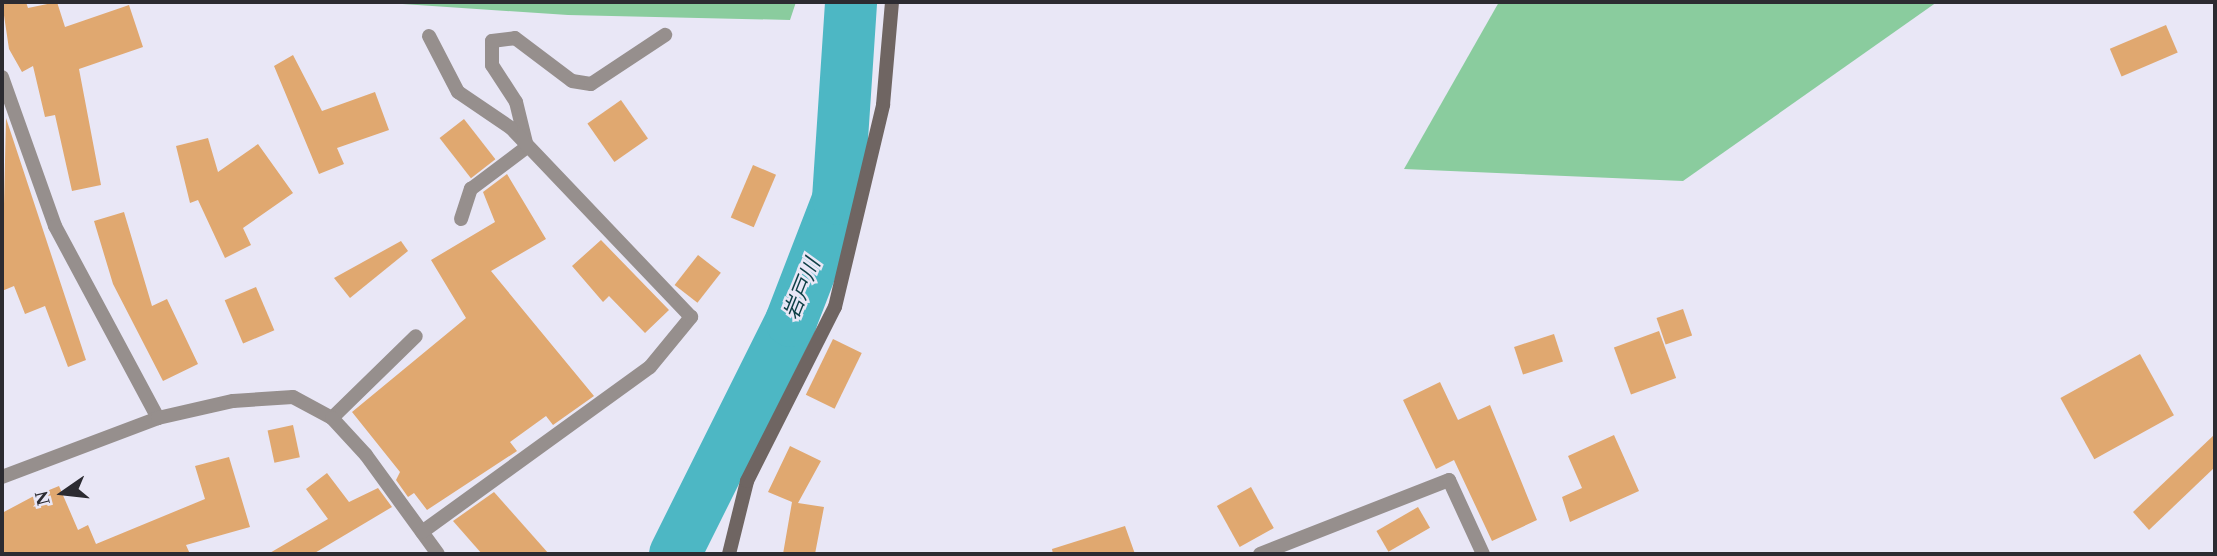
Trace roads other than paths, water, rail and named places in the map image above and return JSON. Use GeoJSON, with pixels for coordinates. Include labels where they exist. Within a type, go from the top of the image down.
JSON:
{"type":"FeatureCollection","features":[{"type":"Feature","properties":{"kind":"street"},"geometry":{"type":"LineString","coordinates":[[729,554],[747,481],[835,307],[883,104],[892,2]]}},
{"type":"Feature","properties":{"kind":"street"},"geometry":{"type":"LineString","coordinates":[[527,147],[516,102],[492,65],[492,41],[515,38],[572,81],[591,84],[665,35]]}},
{"type":"Feature","properties":{"kind":"street"},"geometry":{"type":"LineString","coordinates":[[422,532],[650,367],[691,317],[527,147],[458,92],[429,36]]}},
{"type":"Feature","properties":{"kind":"street"},"geometry":{"type":"LineString","coordinates":[[2,76],[55,226],[158,418]]}},
{"type":"Feature","properties":{"kind":"street"},"geometry":{"type":"LineString","coordinates":[[461,219],[471,189],[527,147]]}},
{"type":"Feature","properties":{"kind":"street"},"geometry":{"type":"LineString","coordinates":[[332,418],[416,335]]}},
{"type":"Feature","properties":{"kind":"street"},"geometry":{"type":"LineString","coordinates":[[2,477],[158,418],[233,401],[293,397],[332,418],[438,554]]}},
{"type":"Feature","properties":{"kind":"street"},"geometry":{"type":"LineString","coordinates":[[1259,554],[1449,480],[1483,554]]}},
{"type":"Feature","properties":{"kind":"waterway","name":"岩戸川"},"geometry":{"type":"LineString","coordinates":[[675,554],[791,321],[838,199],[851,2]]}}]}
